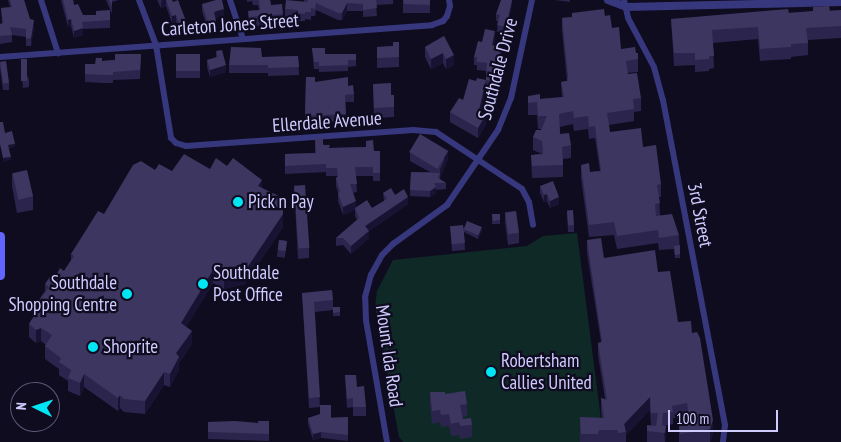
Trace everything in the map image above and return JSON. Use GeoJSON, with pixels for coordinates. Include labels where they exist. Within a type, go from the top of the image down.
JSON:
{"type":"FeatureCollection","features":[{"type":"Feature","properties":{"kind":"main road"},"geometry":{"type":"LineString","coordinates":[[0,236],[0,274]]}},
{"type":"Feature","properties":{"kind":"street"},"geometry":{"type":"LineString","coordinates":[[41,0],[58,53]]}},
{"type":"Feature","properties":{"kind":"street"},"geometry":{"type":"LineString","coordinates":[[139,0],[156,45]]}},
{"type":"Feature","properties":{"kind":"street"},"geometry":{"type":"LineString","coordinates":[[230,0],[244,39]]}},
{"type":"Feature","properties":{"kind":"street","name":"Southdale Drive"},"geometry":{"type":"LineString","coordinates":[[371,275],[382,256],[393,244],[446,205],[479,159],[505,116],[532,0]]}},
{"type":"Feature","properties":{"kind":"street"},"geometry":{"type":"LineString","coordinates":[[608,0],[625,4],[841,2]]}},
{"type":"Feature","properties":{"kind":"street","name":"Carleton Jones Street"},"geometry":{"type":"LineString","coordinates":[[0,57],[432,25],[443,21],[450,3]]}},
{"type":"Feature","properties":{"kind":"street","name":"3rd Street"},"geometry":{"type":"LineString","coordinates":[[625,4],[632,27],[654,67],[661,93],[726,430],[723,442]]}},
{"type":"Feature","properties":{"kind":"street","name":"Ellerdale Avenue"},"geometry":{"type":"LineString","coordinates":[[156,45],[171,138],[176,143],[186,146],[423,130],[444,135],[522,189],[529,202],[533,225]]}},
{"type":"Feature","properties":{"kind":"street","name":"Mount Ida Road"},"geometry":{"type":"LineString","coordinates":[[371,275],[365,297],[366,320],[387,442]]}},
{"type":"Feature","properties":{"kind":"green space","name":"Robertsham Callies United"},"geometry":{"type":"Polygon","coordinates":[[[577,233],[604,442],[403,442],[399,437],[375,307],[377,291],[393,260],[527,246],[543,236],[577,233]]]}},
{"type":"Feature","properties":{"kind":"building"},"geometry":{"type":"Polygon","coordinates":[[[10,0],[24,0],[30,19],[34,20],[31,38],[26,39],[26,29],[10,27],[12,35],[0,36],[0,24],[3,23],[1,8],[12,7],[10,0]]]}},
{"type":"Feature","properties":{"kind":"building"},"geometry":{"type":"Polygon","coordinates":[[[63,0],[73,0],[74,5],[78,4],[83,15],[96,15],[96,11],[110,10],[110,20],[82,22],[83,28],[74,31],[71,19],[68,20],[63,0]]]}},
{"type":"Feature","properties":{"kind":"building"},"geometry":{"type":"Polygon","coordinates":[[[166,0],[172,0],[173,2],[178,0],[186,21],[179,23],[176,15],[172,16],[166,0]]]}},
{"type":"Feature","properties":{"kind":"building"},"geometry":{"type":"Polygon","coordinates":[[[222,0],[224,9],[214,12],[216,21],[208,23],[202,4],[222,0]]]}},
{"type":"Feature","properties":{"kind":"building"},"geometry":{"type":"Polygon","coordinates":[[[259,0],[270,0],[271,5],[282,4],[283,14],[249,17],[248,11],[260,10],[259,0]]]}},
{"type":"Feature","properties":{"kind":"building"},"geometry":{"type":"Polygon","coordinates":[[[286,0],[308,2],[307,0],[376,0],[377,8],[363,10],[363,4],[347,3],[342,13],[338,13],[316,3],[315,9],[311,8],[311,12],[305,12],[305,14],[297,13],[298,10],[285,9],[286,0]]]}},
{"type":"Feature","properties":{"kind":"building"},"geometry":{"type":"Polygon","coordinates":[[[403,0],[430,0],[430,5],[404,4],[403,0]]]}},
{"type":"Feature","properties":{"kind":"building"},"geometry":{"type":"Polygon","coordinates":[[[501,0],[512,0],[506,27],[497,25],[500,15],[496,14],[501,0]]]}},
{"type":"Feature","properties":{"kind":"building"},"geometry":{"type":"Polygon","coordinates":[[[829,6],[830,11],[841,10],[841,26],[806,28],[808,43],[791,44],[791,47],[760,49],[758,27],[712,30],[714,56],[709,56],[709,59],[695,60],[695,53],[674,53],[671,19],[788,9],[789,13],[813,11],[813,7],[829,6]]]}},
{"type":"Feature","properties":{"kind":"building"},"geometry":{"type":"Polygon","coordinates":[[[604,9],[605,16],[610,15],[612,28],[619,27],[621,49],[635,47],[636,53],[638,53],[638,59],[626,61],[628,74],[637,73],[641,98],[633,99],[634,109],[607,113],[610,132],[641,128],[643,147],[656,145],[661,184],[657,185],[660,203],[655,204],[656,216],[672,214],[679,235],[659,238],[658,230],[617,236],[614,222],[589,225],[581,165],[589,163],[590,172],[601,171],[595,126],[589,127],[588,116],[574,118],[573,111],[559,114],[560,134],[569,133],[571,145],[562,147],[563,165],[532,166],[531,155],[543,154],[542,141],[533,137],[536,130],[541,130],[547,116],[538,116],[537,102],[528,103],[528,96],[540,94],[540,99],[564,97],[561,82],[567,81],[568,76],[562,18],[572,17],[572,13],[604,9]]]}},
{"type":"Feature","properties":{"kind":"building"},"geometry":{"type":"Polygon","coordinates":[[[485,29],[495,31],[492,45],[502,48],[499,56],[497,56],[495,81],[486,80],[487,63],[477,62],[477,57],[474,57],[478,41],[482,42],[485,29]]]}},
{"type":"Feature","properties":{"kind":"building"},"geometry":{"type":"Polygon","coordinates":[[[444,36],[454,55],[446,59],[443,53],[431,59],[425,47],[444,36]]]}},
{"type":"Feature","properties":{"kind":"building"},"geometry":{"type":"Polygon","coordinates":[[[393,42],[399,42],[399,57],[377,58],[377,47],[393,46],[393,42]]]}},
{"type":"Feature","properties":{"kind":"building"},"geometry":{"type":"Polygon","coordinates":[[[231,47],[261,48],[262,57],[298,56],[299,67],[268,68],[268,65],[229,65],[231,47]]]}},
{"type":"Feature","properties":{"kind":"building"},"geometry":{"type":"Polygon","coordinates":[[[312,48],[325,48],[325,54],[356,54],[356,60],[348,60],[348,65],[319,66],[319,62],[314,62],[312,48]]]}},
{"type":"Feature","properties":{"kind":"building"},"geometry":{"type":"Polygon","coordinates":[[[222,50],[226,65],[210,70],[207,60],[218,57],[216,51],[222,50]]]}},
{"type":"Feature","properties":{"kind":"building"},"geometry":{"type":"Polygon","coordinates":[[[115,54],[141,54],[140,70],[113,72],[113,75],[85,74],[85,64],[95,64],[96,58],[102,58],[102,61],[115,60],[115,54]]]}},
{"type":"Feature","properties":{"kind":"building"},"geometry":{"type":"Polygon","coordinates":[[[176,54],[200,54],[200,71],[176,71],[176,54]]]}},
{"type":"Feature","properties":{"kind":"building"},"geometry":{"type":"Polygon","coordinates":[[[21,59],[27,59],[27,81],[21,81],[21,59]]]}},
{"type":"Feature","properties":{"kind":"building"},"geometry":{"type":"Polygon","coordinates":[[[6,61],[9,83],[3,84],[0,62],[6,61]]]}},
{"type":"Feature","properties":{"kind":"building"},"geometry":{"type":"Polygon","coordinates":[[[306,77],[315,77],[315,82],[348,77],[348,86],[353,85],[354,94],[345,95],[346,114],[305,116],[306,77]]]}},
{"type":"Feature","properties":{"kind":"building"},"geometry":{"type":"Polygon","coordinates":[[[477,78],[486,80],[479,110],[486,114],[478,128],[450,112],[459,98],[463,100],[469,79],[476,81],[477,78]]]}},
{"type":"Feature","properties":{"kind":"building"},"geometry":{"type":"Polygon","coordinates":[[[391,83],[394,107],[374,108],[373,84],[391,83]]]}},
{"type":"Feature","properties":{"kind":"building"},"geometry":{"type":"Polygon","coordinates":[[[0,122],[3,122],[5,133],[12,131],[15,144],[8,145],[11,157],[3,158],[0,144],[0,122]]]}},
{"type":"Feature","properties":{"kind":"building"},"geometry":{"type":"Polygon","coordinates":[[[420,134],[448,151],[437,169],[409,152],[420,134]]]}},
{"type":"Feature","properties":{"kind":"building"},"geometry":{"type":"Polygon","coordinates":[[[323,138],[323,145],[330,145],[329,148],[366,147],[366,141],[373,140],[374,151],[380,151],[380,173],[373,173],[373,167],[355,167],[357,184],[350,184],[356,201],[343,207],[338,193],[340,192],[336,178],[338,177],[337,168],[326,168],[326,164],[285,166],[285,154],[316,153],[315,139],[323,138]]]}},
{"type":"Feature","properties":{"kind":"building","name":"Southdale Shopping Centre"},"geometry":{"type":"Polygon","coordinates":[[[184,154],[210,169],[216,158],[227,166],[233,158],[262,180],[258,186],[283,198],[283,214],[245,271],[224,276],[213,270],[181,323],[192,331],[176,353],[179,357],[170,374],[164,372],[145,401],[124,399],[120,395],[118,398],[84,374],[80,383],[68,378],[71,370],[59,362],[61,358],[45,346],[52,335],[41,328],[36,330],[29,324],[40,307],[36,304],[49,287],[45,284],[51,275],[55,277],[60,268],[64,271],[74,256],[71,254],[98,211],[104,214],[133,165],[141,161],[155,170],[159,164],[172,171],[184,154]]]}},
{"type":"Feature","properties":{"kind":"building"},"geometry":{"type":"Polygon","coordinates":[[[27,170],[33,196],[18,200],[12,173],[27,170]]]}},
{"type":"Feature","properties":{"kind":"building"},"geometry":{"type":"Polygon","coordinates":[[[411,172],[440,173],[438,178],[446,183],[434,183],[436,187],[430,191],[410,190],[411,172]]]}},
{"type":"Feature","properties":{"kind":"building"},"geometry":{"type":"Polygon","coordinates":[[[553,181],[559,197],[550,201],[547,194],[544,195],[540,186],[553,181]]]}},
{"type":"Feature","properties":{"kind":"building"},"geometry":{"type":"Polygon","coordinates":[[[305,185],[309,248],[298,249],[294,186],[305,185]]]}},
{"type":"Feature","properties":{"kind":"building"},"geometry":{"type":"Polygon","coordinates":[[[391,188],[395,195],[404,189],[408,197],[365,226],[369,231],[351,246],[343,238],[336,238],[359,218],[355,208],[367,200],[372,208],[387,199],[383,193],[391,188]]]}},
{"type":"Feature","properties":{"kind":"building"},"geometry":{"type":"Polygon","coordinates":[[[567,210],[573,210],[574,225],[568,225],[567,210]]]}},
{"type":"Feature","properties":{"kind":"building"},"geometry":{"type":"Polygon","coordinates":[[[516,211],[519,233],[508,234],[505,213],[516,211]]]}},
{"type":"Feature","properties":{"kind":"building"},"geometry":{"type":"Polygon","coordinates":[[[492,214],[500,214],[500,220],[493,221],[492,214]]]}},
{"type":"Feature","properties":{"kind":"building"},"geometry":{"type":"Polygon","coordinates":[[[467,221],[482,227],[478,235],[464,229],[467,221]]]}},
{"type":"Feature","properties":{"kind":"building"},"geometry":{"type":"Polygon","coordinates":[[[463,225],[465,243],[452,244],[450,226],[463,225]]]}},
{"type":"Feature","properties":{"kind":"building"},"geometry":{"type":"Polygon","coordinates":[[[601,238],[604,258],[655,250],[658,272],[670,271],[678,322],[691,321],[692,333],[697,332],[700,338],[713,420],[710,429],[680,434],[679,426],[690,424],[687,403],[672,406],[673,412],[663,413],[662,425],[666,426],[665,433],[647,431],[647,425],[656,426],[658,413],[651,413],[650,397],[624,424],[626,432],[618,433],[618,430],[599,430],[598,434],[581,434],[580,417],[604,418],[601,398],[607,400],[598,343],[602,342],[587,240],[601,238]]]}},
{"type":"Feature","properties":{"kind":"building"},"geometry":{"type":"Polygon","coordinates":[[[279,240],[287,241],[286,251],[278,250],[279,240]]]}},
{"type":"Feature","properties":{"kind":"building"},"geometry":{"type":"Polygon","coordinates":[[[680,245],[680,254],[675,255],[674,246],[680,245]]]}},
{"type":"Feature","properties":{"kind":"building"},"geometry":{"type":"Polygon","coordinates":[[[332,290],[333,300],[314,302],[320,397],[309,398],[302,293],[332,290]]]}},
{"type":"Feature","properties":{"kind":"building"},"geometry":{"type":"Polygon","coordinates":[[[333,307],[340,307],[340,312],[333,313],[333,307]]]}},
{"type":"Feature","properties":{"kind":"building"},"geometry":{"type":"Polygon","coordinates":[[[345,375],[356,375],[357,387],[364,386],[366,407],[353,407],[353,398],[347,399],[345,375]]]}},
{"type":"Feature","properties":{"kind":"building"},"geometry":{"type":"Polygon","coordinates":[[[465,391],[467,404],[460,405],[463,419],[471,418],[472,425],[460,426],[459,422],[451,424],[449,414],[441,415],[440,410],[432,411],[430,392],[445,392],[445,394],[465,391]]]}},
{"type":"Feature","properties":{"kind":"building"},"geometry":{"type":"Polygon","coordinates":[[[320,405],[331,405],[331,418],[348,417],[348,435],[321,432],[313,434],[308,418],[320,414],[320,405]]]}},
{"type":"Feature","properties":{"kind":"building"},"geometry":{"type":"Polygon","coordinates":[[[235,421],[258,423],[258,421],[269,421],[269,434],[208,432],[208,422],[235,421]]]}},
{"type":"Feature","properties":{"kind":"place","name":"Pick n Pay"},"geometry":{"type":"Point","coordinates":[238,202]}},
{"type":"Feature","properties":{"kind":"place","name":"Southdale Post Office"},"geometry":{"type":"Point","coordinates":[203,284]}},
{"type":"Feature","properties":{"kind":"place","name":"Southdale Shopping Centre"},"geometry":{"type":"Point","coordinates":[127,294]}},
{"type":"Feature","properties":{"kind":"place","name":"Shoprite"},"geometry":{"type":"Point","coordinates":[93,347]}},
{"type":"Feature","properties":{"kind":"place","name":"Robertsham Callies United"},"geometry":{"type":"Point","coordinates":[491,372]}}]}
